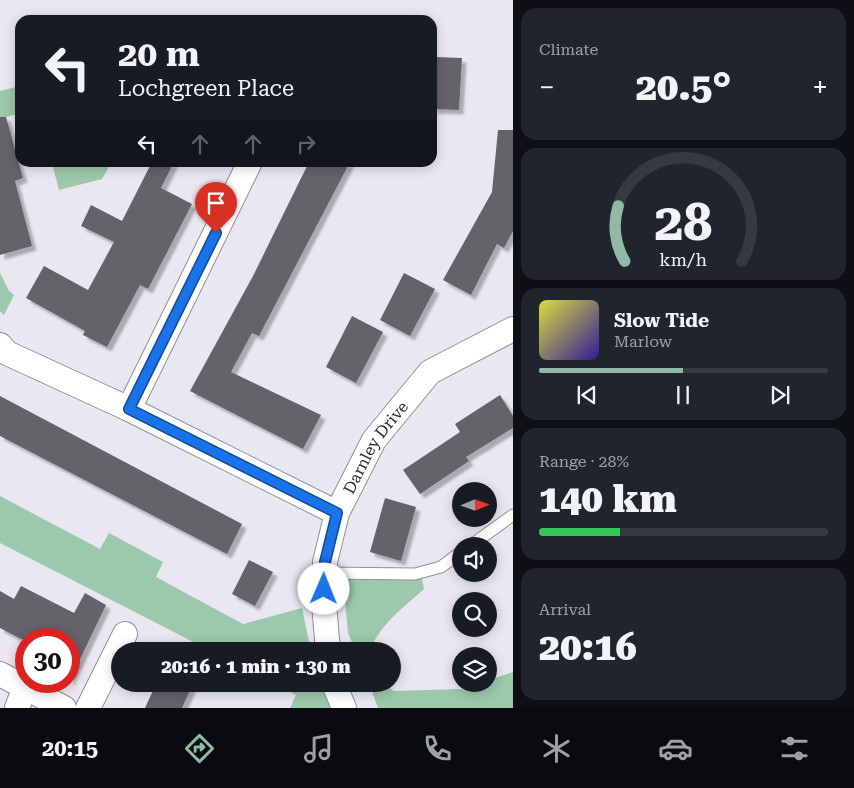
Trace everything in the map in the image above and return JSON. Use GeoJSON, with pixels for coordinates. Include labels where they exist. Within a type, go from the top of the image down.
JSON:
{"type":"FeatureCollection","features":[{"type":"Feature","properties":{"kind":"street"},"geometry":{"type":"LineString","coordinates":[[129,409],[248,167]]}},
{"type":"Feature","properties":{"kind":"street","name":"Darnley Drive"},"geometry":{"type":"LineString","coordinates":[[328,642],[325,562],[337,513],[374,440],[430,372],[508,334]]}},
{"type":"Feature","properties":{"kind":"street"},"geometry":{"type":"LineString","coordinates":[[0,345],[8,353],[129,409],[337,513]]}},
{"type":"Feature","properties":{"kind":"street"},"geometry":{"type":"LineString","coordinates":[[88,708],[125,634]]}},
{"type":"Feature","properties":{"kind":"street"},"geometry":{"type":"LineString","coordinates":[[0,674],[21,698],[64,708]]}},
{"type":"Feature","properties":{"kind":"street"},"geometry":{"type":"LineString","coordinates":[[337,692],[344,708]]}},
{"type":"Feature","properties":{"kind":"lane"},"geometry":{"type":"LineString","coordinates":[[482,537],[513,515]]}},
{"type":"Feature","properties":{"kind":"lane"},"geometry":{"type":"LineString","coordinates":[[324,574],[415,574],[442,567],[452,559]]}},
{"type":"Feature","properties":{"kind":"green space"},"geometry":{"type":"Polygon","coordinates":[[[15,87],[15,114],[0,119],[0,91],[15,87]]]}},
{"type":"Feature","properties":{"kind":"green space"},"geometry":{"type":"Polygon","coordinates":[[[53,167],[109,167],[102,179],[59,190],[53,167]]]}},
{"type":"Feature","properties":{"kind":"green space"},"geometry":{"type":"Polygon","coordinates":[[[0,273],[9,291],[14,295],[4,315],[0,311],[0,273]]]}},
{"type":"Feature","properties":{"kind":"green space"},"geometry":{"type":"Polygon","coordinates":[[[0,496],[100,549],[109,533],[163,562],[156,577],[243,624],[302,608],[309,642],[193,642],[0,543],[0,496]]]}},
{"type":"Feature","properties":{"kind":"green space"},"geometry":{"type":"Polygon","coordinates":[[[343,577],[422,579],[424,589],[400,610],[379,633],[374,642],[352,642],[348,633],[343,577]]]}},
{"type":"Feature","properties":{"kind":"green space"},"geometry":{"type":"Polygon","coordinates":[[[513,672],[513,708],[378,708],[372,692],[452,689],[452,692],[497,692],[497,677],[513,672]]]}},
{"type":"Feature","properties":{"kind":"green space"},"geometry":{"type":"Polygon","coordinates":[[[290,692],[325,692],[332,708],[290,708],[296,695],[290,692]]]}},
{"type":"Feature","properties":{"kind":"building"},"geometry":{"type":"Polygon","coordinates":[[[437,57],[462,58],[459,110],[437,109],[437,57]]]}},
{"type":"Feature","properties":{"kind":"building"},"geometry":{"type":"Polygon","coordinates":[[[0,117],[6,117],[15,149],[15,167],[20,167],[23,178],[15,181],[32,246],[0,255],[0,117]]]}},
{"type":"Feature","properties":{"kind":"building"},"geometry":{"type":"Polygon","coordinates":[[[498,130],[513,130],[513,231],[504,248],[497,244],[471,295],[443,280],[492,192],[498,130]]]}},
{"type":"Feature","properties":{"kind":"building"},"geometry":{"type":"Polygon","coordinates":[[[149,167],[172,167],[161,188],[192,204],[148,289],[140,285],[107,347],[83,335],[85,331],[26,298],[44,266],[88,290],[114,242],[81,226],[91,205],[122,221],[149,167]]]}},
{"type":"Feature","properties":{"kind":"building"},"geometry":{"type":"Polygon","coordinates":[[[307,167],[347,167],[259,336],[252,333],[231,372],[321,415],[303,449],[190,391],[253,276],[307,167]]]}},
{"type":"Feature","properties":{"kind":"building"},"geometry":{"type":"Polygon","coordinates":[[[404,273],[435,289],[410,336],[380,320],[404,273]]]}},
{"type":"Feature","properties":{"kind":"building"},"geometry":{"type":"Polygon","coordinates":[[[352,316],[383,332],[356,383],[326,367],[352,316]]]}},
{"type":"Feature","properties":{"kind":"building"},"geometry":{"type":"Polygon","coordinates":[[[500,395],[513,416],[513,428],[466,457],[469,461],[420,494],[403,470],[460,432],[455,424],[500,395]]]}},
{"type":"Feature","properties":{"kind":"building"},"geometry":{"type":"Polygon","coordinates":[[[0,396],[242,524],[227,554],[0,436],[0,396]]]}},
{"type":"Feature","properties":{"kind":"building"},"geometry":{"type":"Polygon","coordinates":[[[385,498],[416,507],[401,561],[370,552],[385,498]]]}},
{"type":"Feature","properties":{"kind":"building"},"geometry":{"type":"Polygon","coordinates":[[[249,560],[273,572],[255,606],[232,594],[249,560]]]}},
{"type":"Feature","properties":{"kind":"building"},"geometry":{"type":"Polygon","coordinates":[[[21,586],[74,613],[85,593],[106,605],[80,659],[80,628],[15,628],[15,636],[0,628],[0,591],[14,599],[21,586]]]}},
{"type":"Feature","properties":{"kind":"building"},"geometry":{"type":"Polygon","coordinates":[[[152,692],[189,692],[182,708],[145,708],[152,692]]]}},
{"type":"Feature","properties":{"kind":"route"},"geometry":{"type":"LineString","coordinates":[[216,233],[129,409],[337,513],[325,562],[324,589]]}}]}
